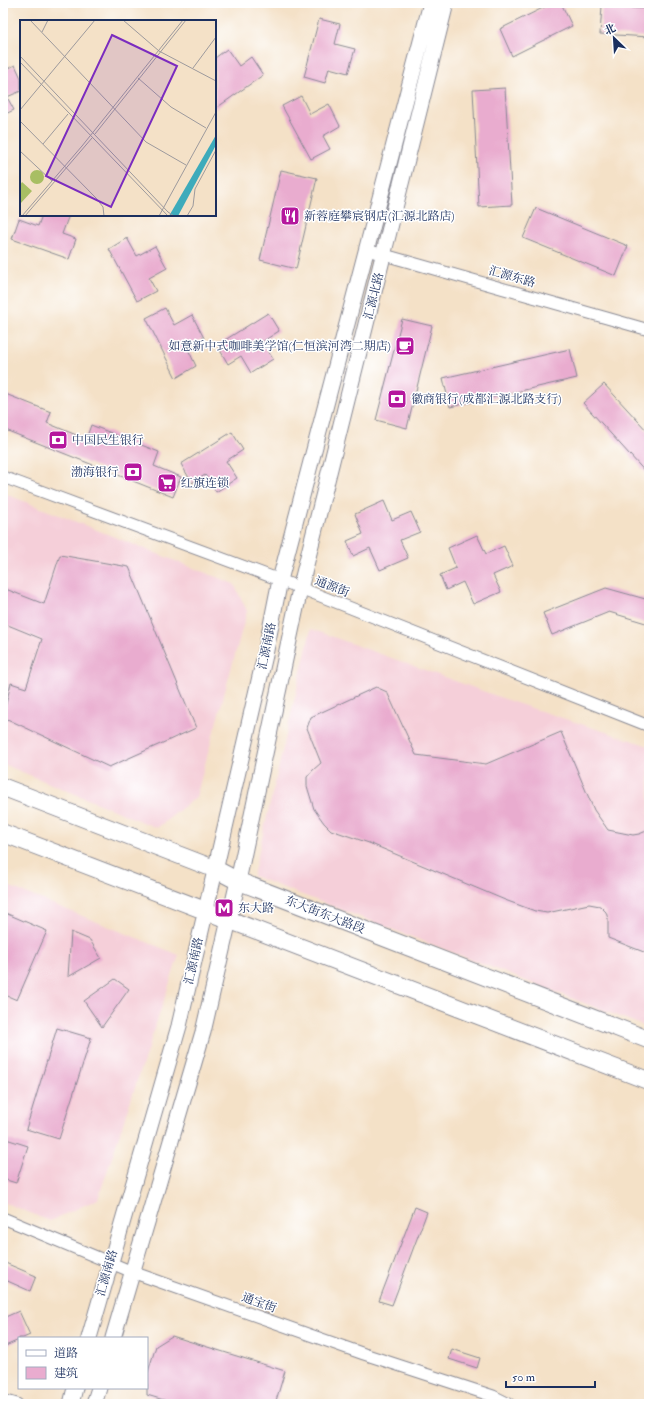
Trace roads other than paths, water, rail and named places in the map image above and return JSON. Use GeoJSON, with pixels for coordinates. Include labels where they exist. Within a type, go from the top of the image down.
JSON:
{"type":"FeatureCollection","features":[{"type":"Feature","properties":{"kind":"main road","name":"东大街东大路段"},"geometry":{"type":"LineString","coordinates":[[3,786],[215,870],[238,881],[649,1040]]}},
{"type":"Feature","properties":{"kind":"main road"},"geometry":{"type":"LineString","coordinates":[[3,833],[649,1081]]}},
{"type":"Feature","properties":{"kind":"street","name":"汇源北路"},"geometry":{"type":"LineString","coordinates":[[280,580],[431,3]]}},
{"type":"Feature","properties":{"kind":"street","name":"汇源北路"},"geometry":{"type":"LineString","coordinates":[[300,588],[446,3]]}},
{"type":"Feature","properties":{"kind":"street","name":"汇源东路"},"geometry":{"type":"LineString","coordinates":[[367,250],[649,330]]}},
{"type":"Feature","properties":{"kind":"street","name":"通源街"},"geometry":{"type":"LineString","coordinates":[[3,477],[280,580],[649,726]]}},
{"type":"Feature","properties":{"kind":"street","name":"汇源南路"},"geometry":{"type":"LineString","coordinates":[[89,1337],[179,1026],[265,655],[280,580]]}},
{"type":"Feature","properties":{"kind":"street","name":"汇源南路"},"geometry":{"type":"LineString","coordinates":[[113,1337],[203,1032],[238,881],[300,588]]}},
{"type":"Feature","properties":{"kind":"street","name":"通宝街"},"geometry":{"type":"LineString","coordinates":[[3,1218],[132,1272],[364,1354],[493,1396],[509,1404]]}},
{"type":"Feature","properties":{"kind":"street"},"geometry":{"type":"LineString","coordinates":[[71,1404],[75,1389]]}},
{"type":"Feature","properties":{"kind":"street"},"geometry":{"type":"LineString","coordinates":[[94,1404],[99,1389]]}},
{"type":"Feature","properties":{"kind":"street"},"geometry":{"type":"LineString","coordinates":[[3,1400],[17,1404]]}},
{"type":"Feature","properties":{"kind":"place","name":"新蓉庭攀宸钢店(汇源北路店)"},"geometry":{"type":"Point","coordinates":[290,216]}},
{"type":"Feature","properties":{"kind":"place","name":"如意新中式咖啡美学馆(仁恒滨河湾二期店)"},"geometry":{"type":"Point","coordinates":[405,346]}},
{"type":"Feature","properties":{"kind":"place","name":"徽商银行(成都汇源北路支行)"},"geometry":{"type":"Point","coordinates":[397,399]}},
{"type":"Feature","properties":{"kind":"place","name":"中国民生银行"},"geometry":{"type":"Point","coordinates":[58,440]}},
{"type":"Feature","properties":{"kind":"place","name":"渤海银行"},"geometry":{"type":"Point","coordinates":[133,472]}},
{"type":"Feature","properties":{"kind":"place","name":"红旗连锁"},"geometry":{"type":"Point","coordinates":[167,483]}},
{"type":"Feature","properties":{"kind":"place","name":"东大路"},"geometry":{"type":"Point","coordinates":[224,908]}}]}
